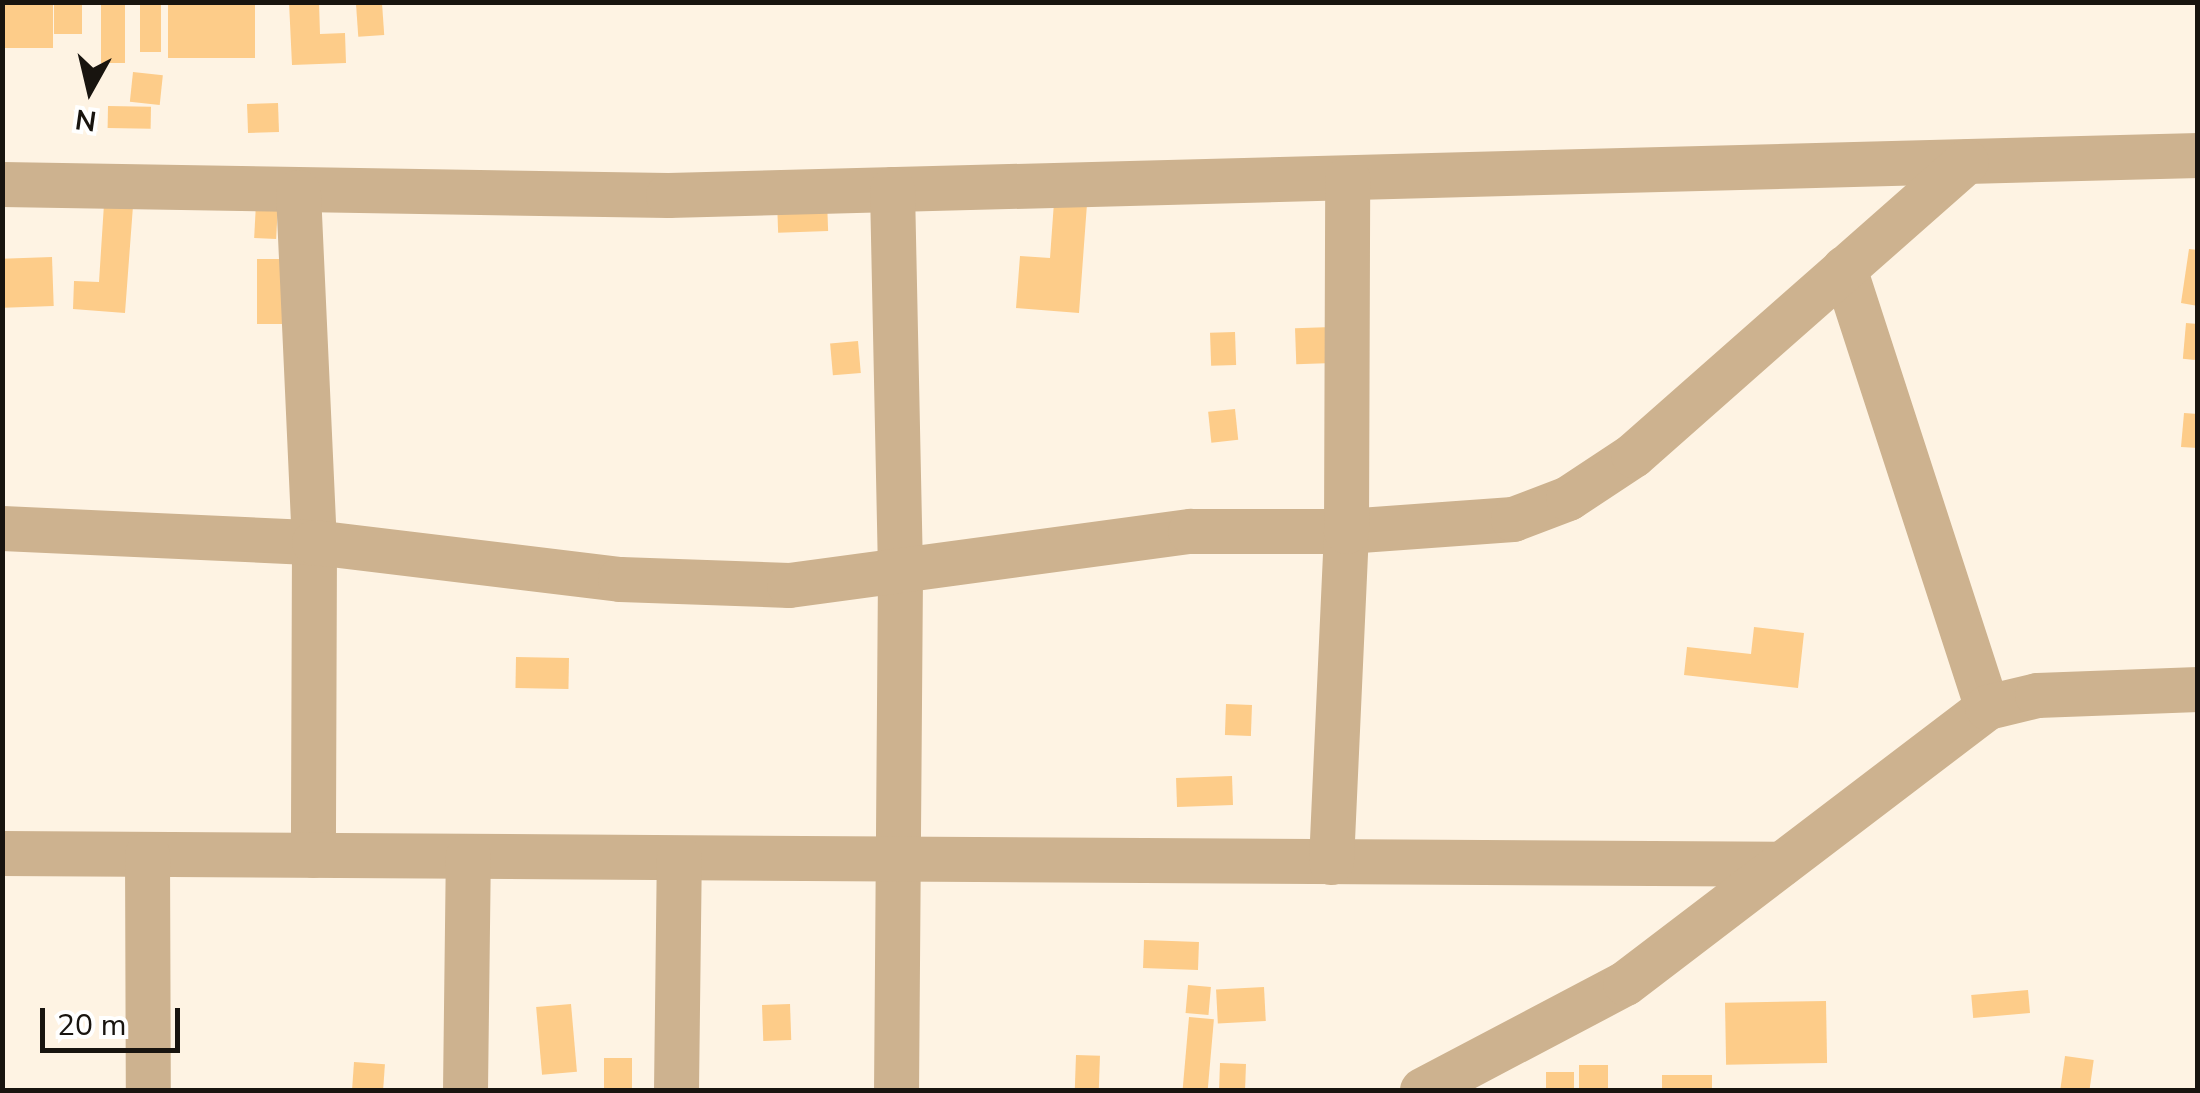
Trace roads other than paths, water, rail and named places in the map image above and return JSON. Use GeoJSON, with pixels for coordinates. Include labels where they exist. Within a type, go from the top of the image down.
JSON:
{"type":"FeatureCollection","features":[{"type":"Feature","properties":{"kind":"street"},"geometry":{"type":"LineString","coordinates":[[2,184],[298,192],[892,190],[2198,156]]}},
{"type":"Feature","properties":{"kind":"street"},"geometry":{"type":"LineString","coordinates":[[2,528],[314,542],[620,579],[789,586],[900,572],[1008,552],[1190,532],[1346,531],[1512,518],[1568,498],[1633,455],[1966,162]]}},
{"type":"Feature","properties":{"kind":"street"},"geometry":{"type":"LineString","coordinates":[[1331,862],[1346,531],[1347,178]]}},
{"type":"Feature","properties":{"kind":"street"},"geometry":{"type":"LineString","coordinates":[[892,190],[900,572],[896,1090]]}},
{"type":"Feature","properties":{"kind":"street"},"geometry":{"type":"LineString","coordinates":[[298,192],[314,542],[312,855]]}},
{"type":"Feature","properties":{"kind":"street"},"geometry":{"type":"LineString","coordinates":[[1844,268],[1987,707]]}},
{"type":"Feature","properties":{"kind":"street"},"geometry":{"type":"LineString","coordinates":[[1422,1090],[1625,984],[1987,707],[2037,694],[2198,689]]}},
{"type":"Feature","properties":{"kind":"street"},"geometry":{"type":"LineString","coordinates":[[2,853],[1780,864]]}},
{"type":"Feature","properties":{"kind":"street"},"geometry":{"type":"LineString","coordinates":[[148,854],[148,1090]]}},
{"type":"Feature","properties":{"kind":"street"},"geometry":{"type":"LineString","coordinates":[[465,1090],[468,856]]}},
{"type":"Feature","properties":{"kind":"street"},"geometry":{"type":"LineString","coordinates":[[676,1090],[679,858]]}}]}
